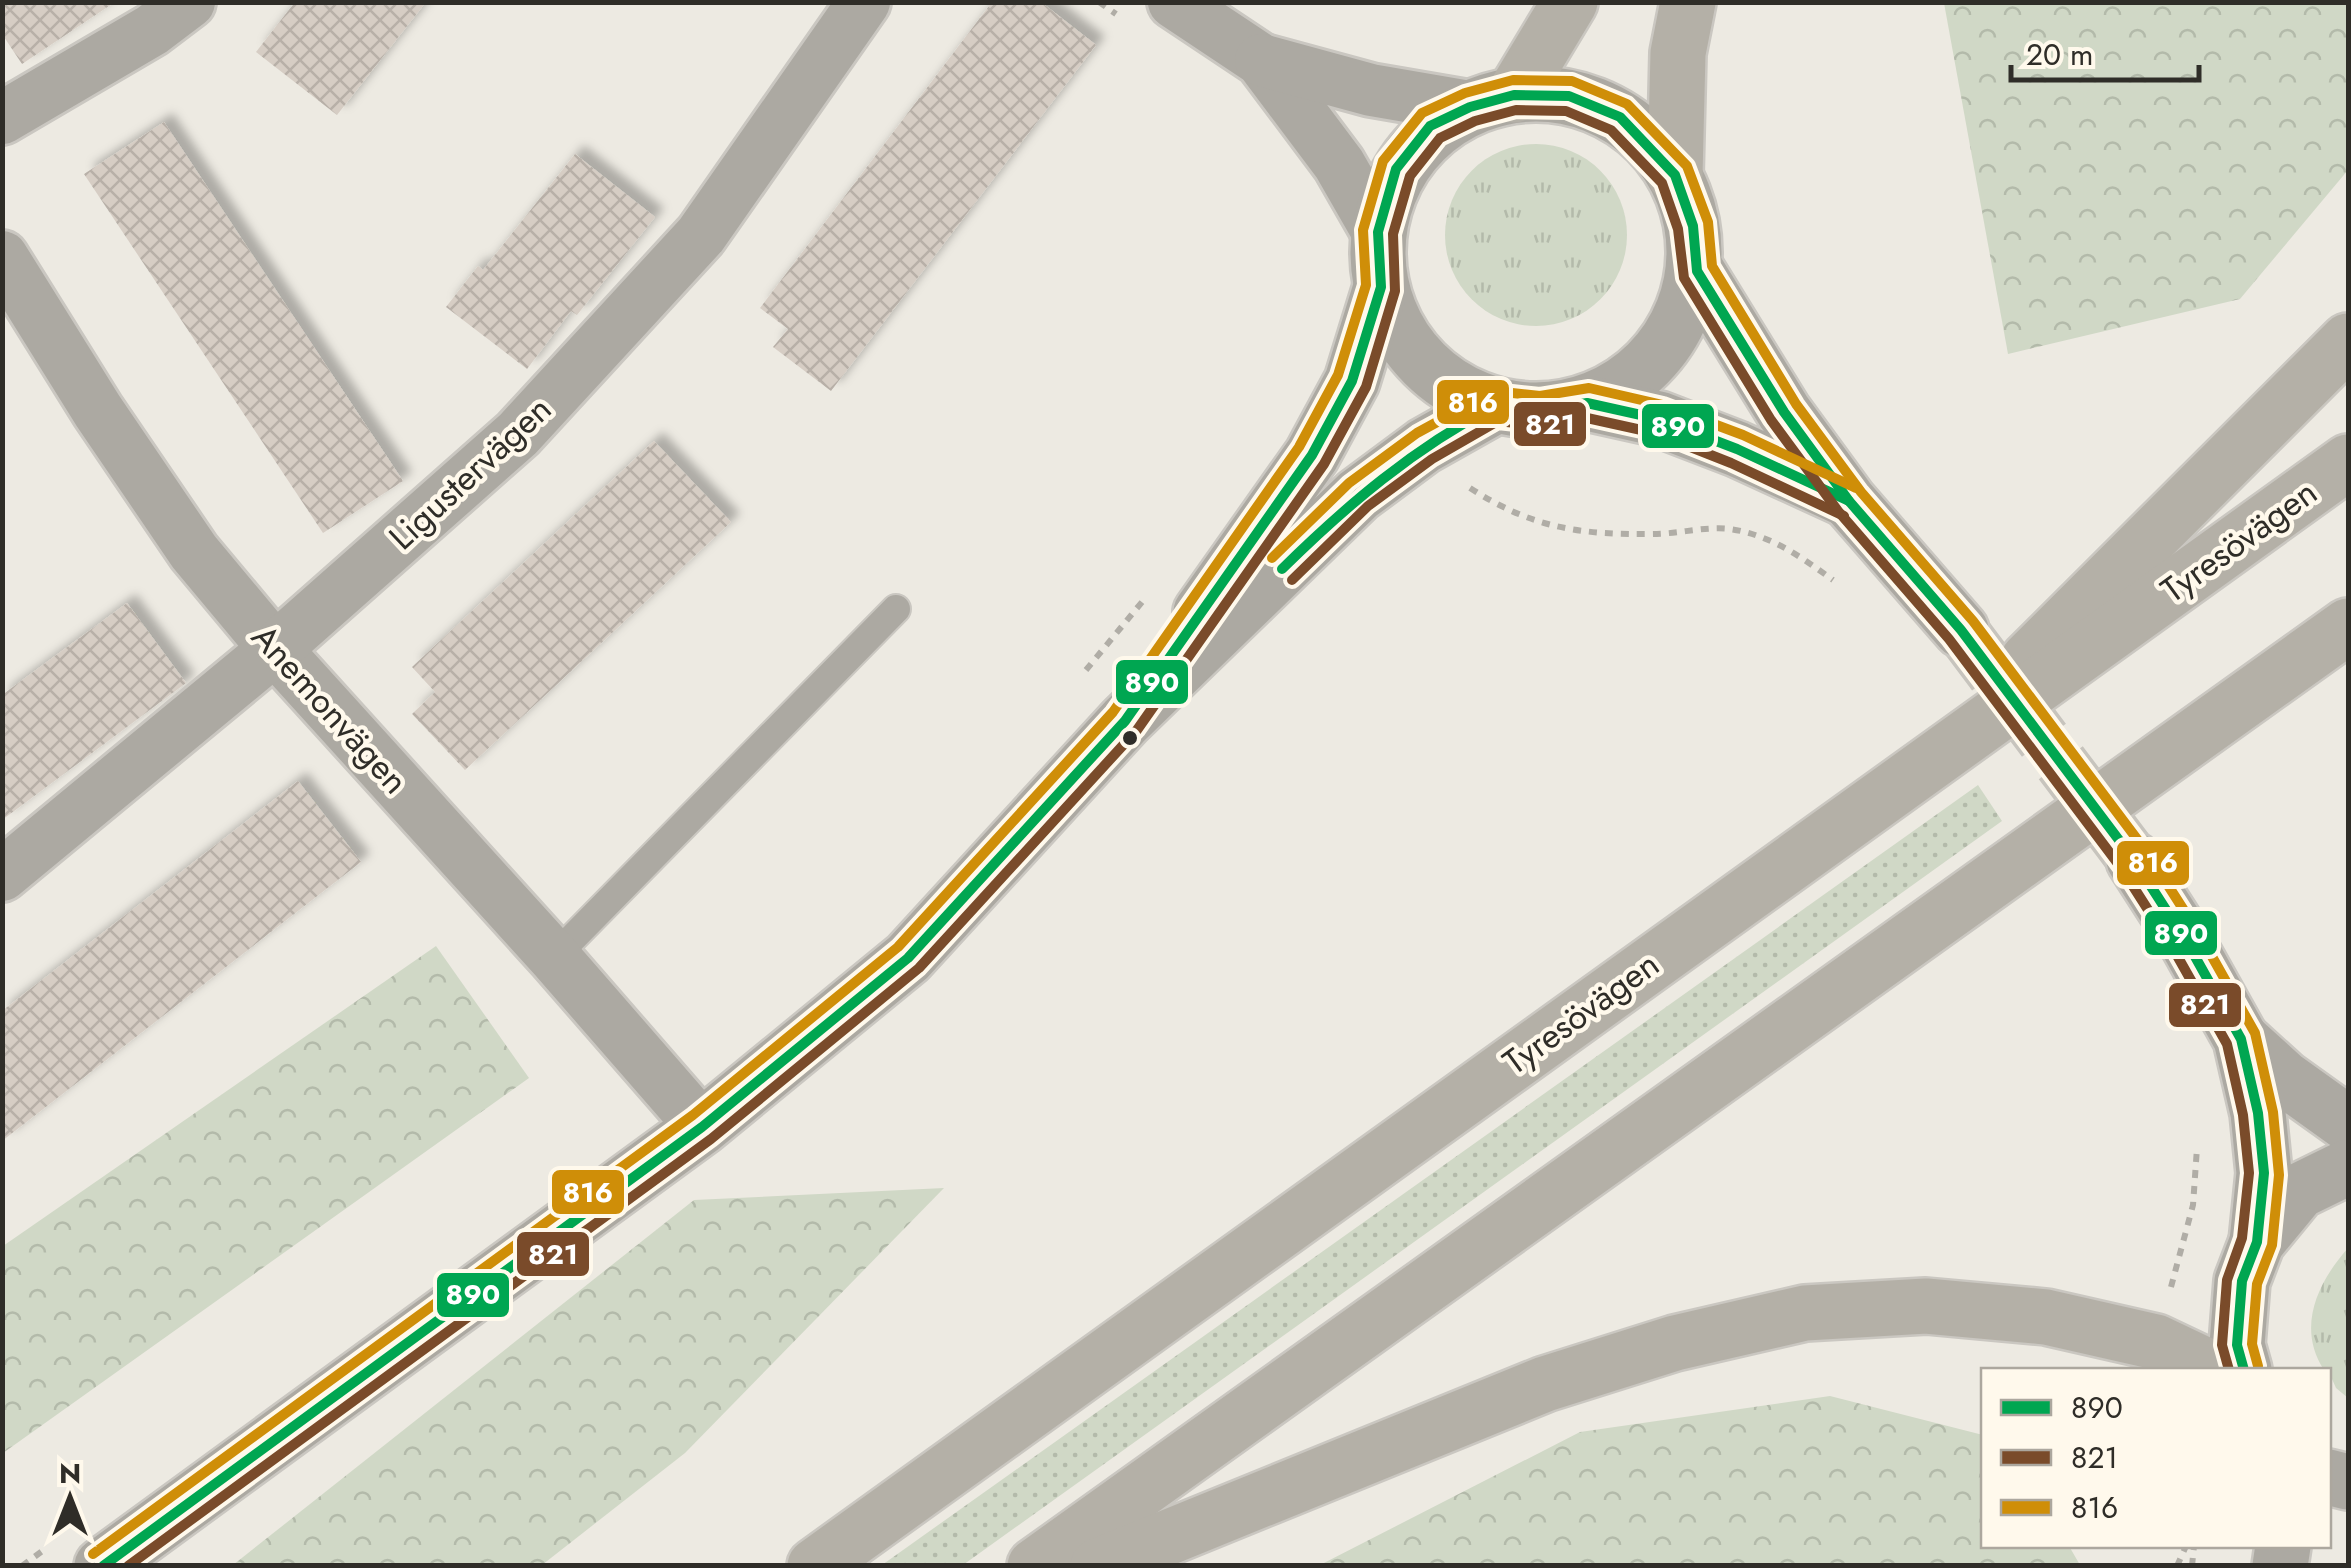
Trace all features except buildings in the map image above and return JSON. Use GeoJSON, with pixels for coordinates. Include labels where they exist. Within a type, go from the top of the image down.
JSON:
{"type":"FeatureCollection","features":[{"type":"Feature","properties":{"kind":"highway"},"geometry":{"type":"LineString","coordinates":[[1492,101],[1570,2]]}},
{"type":"Feature","properties":{"kind":"highway"},"geometry":{"type":"LineString","coordinates":[[1675,175],[1678,53],[1688,2]]}},
{"type":"Feature","properties":{"kind":"highway"},"geometry":{"type":"LineString","coordinates":[[1904,782],[2348,340]]}},
{"type":"Feature","properties":{"kind":"highway","name":"Tyresövägen"},"geometry":{"type":"LineString","coordinates":[[815,1566],[2348,462]]}},
{"type":"Feature","properties":{"kind":"highway"},"geometry":{"type":"LineString","coordinates":[[1035,1566],[2348,626]]}},
{"type":"Feature","properties":{"kind":"highway"},"geometry":{"type":"LineString","coordinates":[[1098,1566],[1545,1384],[1675,1344],[1805,1313],[1926,1306],[2046,1317],[2156,1342],[2211,1368]]}},
{"type":"Feature","properties":{"kind":"street"},"geometry":{"type":"LineString","coordinates":[[2,118],[152,30],[189,2]]}},
{"type":"Feature","properties":{"kind":"street","name":"Ligustervägen"},"geometry":{"type":"LineString","coordinates":[[2,875],[275,649],[518,434],[702,235],[864,2]]}},
{"type":"Feature","properties":{"kind":"street"},"geometry":{"type":"LineString","coordinates":[[1174,2],[1261,60],[1372,90],[1492,101],[1569,96],[1620,117],[1675,175],[1693,226],[1697,271],[1685,316],[1664,350],[1634,376],[1588,403],[1540,411],[1495,406],[1441,381],[1402,338],[1380,287]]}},
{"type":"Feature","properties":{"kind":"street"},"geometry":{"type":"LineString","coordinates":[[1261,60],[1339,164],[1378,232]]}},
{"type":"Feature","properties":{"kind":"street"},"geometry":{"type":"LineString","coordinates":[[1125,721],[1312,455],[1352,381],[1380,287],[1378,232],[1396,169],[1430,126],[1492,101]]}},
{"type":"Feature","properties":{"kind":"street","name":"Anemonvägen"},"geometry":{"type":"LineString","coordinates":[[2,257],[98,411],[194,552],[275,649],[702,1127]]}},
{"type":"Feature","properties":{"kind":"street"},"geometry":{"type":"LineString","coordinates":[[1697,271],[1784,412],[1850,501],[1961,630]]}},
{"type":"Feature","properties":{"kind":"street"},"geometry":{"type":"LineString","coordinates":[[1588,403],[1674,425],[1850,501]]}},
{"type":"Feature","properties":{"kind":"street"},"geometry":{"type":"LineString","coordinates":[[102,1566],[702,1127],[908,958],[1125,721],[1358,495],[1424,446],[1495,406]]}},
{"type":"Feature","properties":{"kind":"street"},"geometry":{"type":"LineString","coordinates":[[2134,860],[2188,944],[2241,1038],[2258,1113],[2264,1173],[2257,1242],[2242,1281],[2236,1346],[2243,1368]]}},
{"type":"Feature","properties":{"kind":"street"},"geometry":{"type":"LineString","coordinates":[[2241,1038],[2284,1078],[2348,1124]]}},
{"type":"Feature","properties":{"kind":"street"},"geometry":{"type":"LineString","coordinates":[[2257,1242],[2299,1191],[2348,1168]]}},
{"type":"Feature","properties":{"kind":"lane"},"geometry":{"type":"LineString","coordinates":[[554,957],[896,610]]}},
{"type":"Feature","properties":{"kind":"path"},"geometry":{"type":"LineString","coordinates":[[1424,446],[1458,480],[1506,511],[1565,530],[1653,534],[1729,529],[1784,545],[1834,580]]}},
{"type":"Feature","properties":{"kind":"path"},"geometry":{"type":"LineString","coordinates":[[1075,682],[1148,595]]}},
{"type":"Feature","properties":{"kind":"path"},"geometry":{"type":"LineString","coordinates":[[2156,1342],[2193,1204],[2198,1138]]}},
{"type":"Feature","properties":{"kind":"path"},"geometry":{"type":"LineString","coordinates":[[22,1566],[52,1544]]}},
{"type":"Feature","properties":{"kind":"green space"},"geometry":{"type":"Polygon","coordinates":[[[1944,3],[2348,3],[2348,170],[2240,299],[2008,354],[1944,3]]]}},
{"type":"Feature","properties":{"kind":"green space"},"geometry":{"type":"Polygon","coordinates":[[[1536,144],[1571,151],[1600,171],[1620,200],[1627,235],[1620,270],[1600,299],[1571,319],[1536,326],[1501,319],[1472,299],[1452,270],[1445,235],[1452,200],[1472,171],[1501,151],[1536,144]]]}},
{"type":"Feature","properties":{"kind":"green space"},"geometry":{"type":"Polygon","coordinates":[[[1978,785],[2002,821],[963,1565],[882,1565],[1978,785]]]}},
{"type":"Feature","properties":{"kind":"green space"},"geometry":{"type":"Polygon","coordinates":[[[436,946],[529,1078],[3,1453],[3,1246],[436,946]]]}},
{"type":"Feature","properties":{"kind":"green space"},"geometry":{"type":"Polygon","coordinates":[[[944,1188],[685,1453],[542,1565],[233,1565],[694,1200],[944,1188]]]}},
{"type":"Feature","properties":{"kind":"green space"},"geometry":{"type":"Polygon","coordinates":[[[2348,1248],[2348,1398],[2336,1388],[2331,1368],[2323,1368],[2312,1338],[2314,1306],[2348,1248]]]}},
{"type":"Feature","properties":{"kind":"green space"},"geometry":{"type":"Polygon","coordinates":[[[1830,1396],[1981,1434],[1981,1548],[2070,1548],[2080,1565],[1320,1565],[1580,1432],[1830,1396]]]}},
{"type":"Feature","properties":{"kind":"tunnel"},"geometry":{"type":"LineString","coordinates":[[1961,630],[2134,860]]}},
{"type":"Feature","properties":{"kind":"transit line","name":"816"},"geometry":{"type":"LineString","coordinates":[[93,1554],[693,1115],[898,947],[1113,712],[1299,447],[1338,375],[1366,285],[1363,230],[1383,161],[1422,113],[1465,93],[1513,80],[1572,81],[1627,104],[1687,166],[1708,222],[1712,266],[1796,404],[1861,492],[1973,621],[2146,851],[2201,937],[2255,1033],[2273,1112],[2279,1175],[2272,1245],[2257,1284],[2252,1344],[2258,1366]]}},
{"type":"Feature","properties":{"kind":"transit line","name":"890"},"geometry":{"type":"LineString","coordinates":[[103,1566],[702,1127],[908,958],[1125,721],[1312,455],[1352,381],[1381,287],[1378,232],[1396,169],[1430,126],[1470,107],[1514,95],[1569,96],[1620,117],[1675,175],[1693,226],[1697,271],[1784,412],[1849,501],[1961,630],[2134,860],[2188,944],[2241,1039],[2258,1113],[2264,1173],[2257,1242],[2242,1281],[2237,1345],[2243,1368]]}},
{"type":"Feature","properties":{"kind":"transit line","name":"821"},"geometry":{"type":"LineString","coordinates":[[128,1566],[711,1139],[919,968],[1137,730],[1324,464],[1366,387],[1395,291],[1393,234],[1410,176],[1440,138],[1475,121],[1516,110],[1566,111],[1611,130],[1662,183],[1678,229],[1684,278],[1771,420],[1838,511],[1949,639],[2122,869],[2175,952],[2227,1044],[2243,1115],[2249,1173],[2242,1238],[2227,1280],[2222,1345],[2228,1368]]}},
{"type":"Feature","properties":{"kind":"transit line","name":"816"},"geometry":{"type":"LineString","coordinates":[[1272,558],[1349,483],[1417,433],[1494,391],[1540,396],[1589,388],[1663,405],[1743,435],[1856,488]]}},
{"type":"Feature","properties":{"kind":"transit line","name":"890"},"geometry":{"type":"LineString","coordinates":[[1495,406],[1540,411],[1587,403],[1659,419],[1737,449],[1849,501]]}},
{"type":"Feature","properties":{"kind":"transit line","name":"890"},"geometry":{"type":"LineString","coordinates":[[1282,569],[1382,479],[1495,406]]}},
{"type":"Feature","properties":{"kind":"transit line","name":"821"},"geometry":{"type":"LineString","coordinates":[[1292,580],[1368,506],[1432,459],[1498,421],[1541,426],[1587,418],[1655,433],[1731,463],[1844,516]]}}]}
